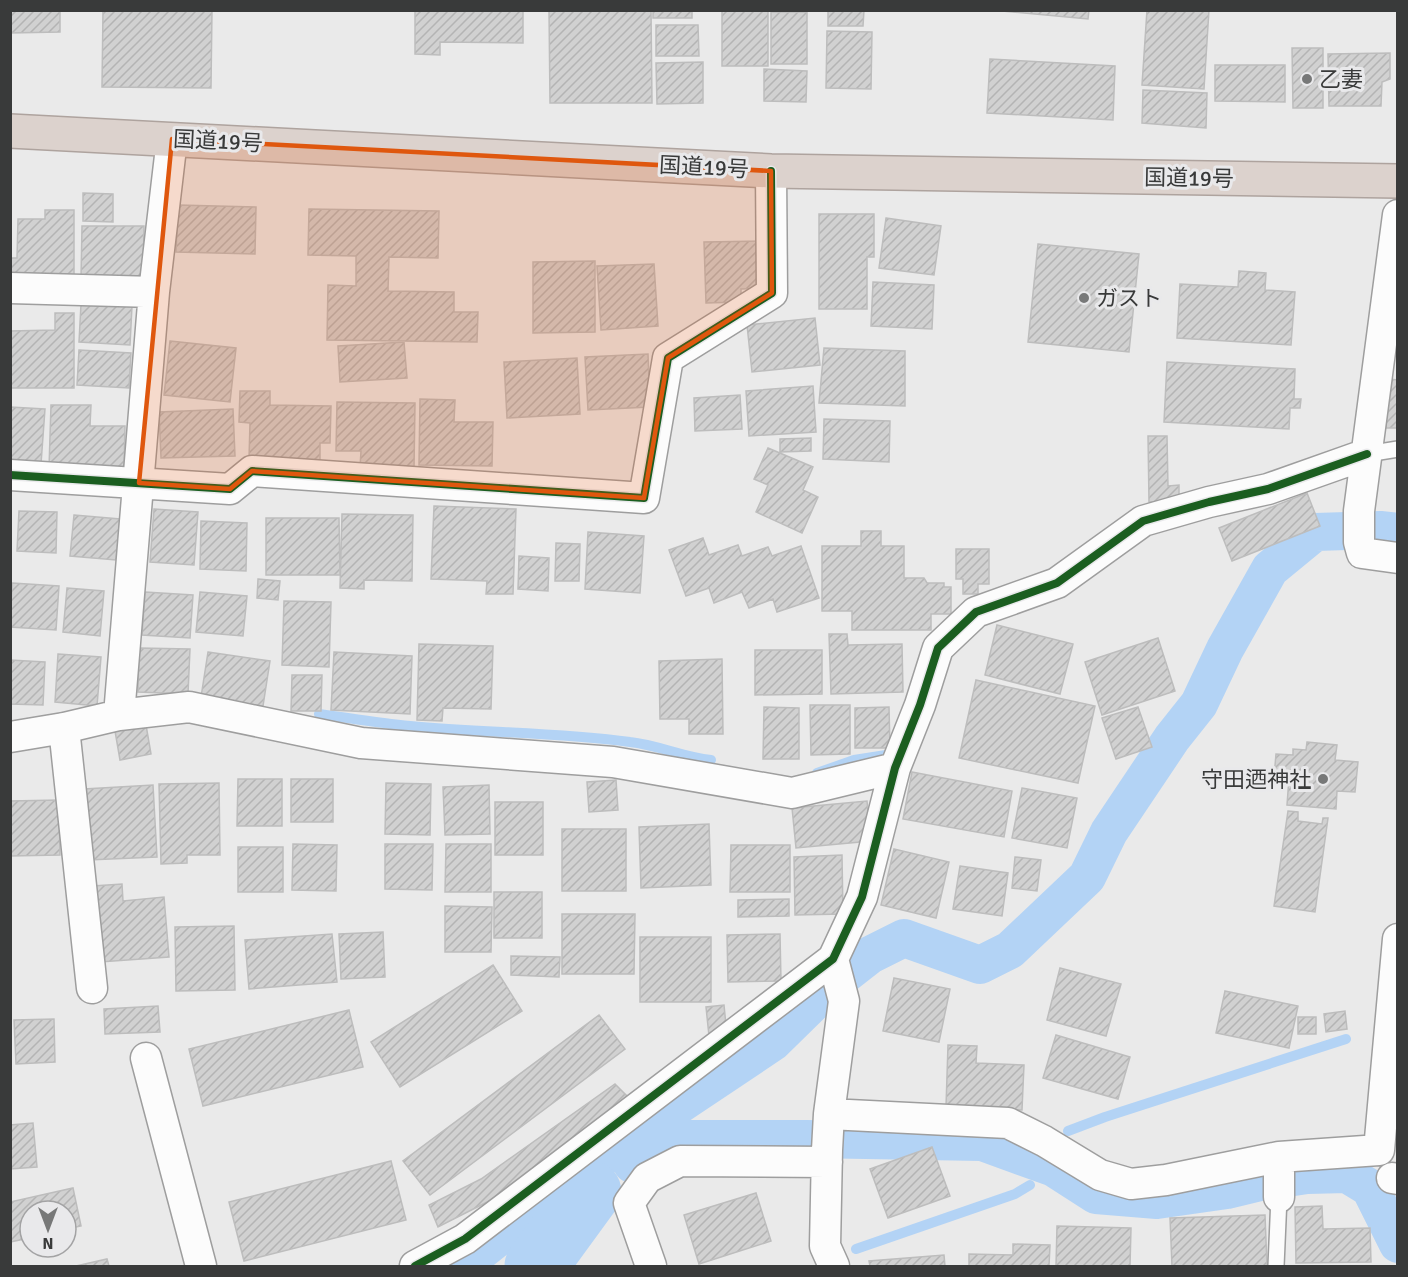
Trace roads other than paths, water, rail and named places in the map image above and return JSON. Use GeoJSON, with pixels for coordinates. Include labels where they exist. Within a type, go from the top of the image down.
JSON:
{"type":"FeatureCollection","features":[{"type":"Feature","properties":{"kind":"highway","name":"国道19号"},"geometry":{"type":"LineString","coordinates":[[10,131],[771,171],[1398,181]]}},
{"type":"Feature","properties":{"kind":"street"},"geometry":{"type":"LineString","coordinates":[[119,715],[154,292],[172,139]]}},
{"type":"Feature","properties":{"kind":"street"},"geometry":{"type":"LineString","coordinates":[[10,475],[230,489],[252,471],[644,498],[668,358],[772,293],[771,171]]}},
{"type":"Feature","properties":{"kind":"street"},"geometry":{"type":"LineString","coordinates":[[1398,215],[1359,511],[1359,542],[1362,553],[1398,558]]}},
{"type":"Feature","properties":{"kind":"street"},"geometry":{"type":"LineString","coordinates":[[10,288],[154,292]]}},
{"type":"Feature","properties":{"kind":"street"},"geometry":{"type":"LineString","coordinates":[[415,1266],[465,1239],[833,959],[862,897],[895,768],[920,705],[938,648],[976,612],[1057,583],[1143,521],[1209,502],[1268,489],[1367,454]]}},
{"type":"Feature","properties":{"kind":"street"},"geometry":{"type":"LineString","coordinates":[[10,737],[64,728],[119,715],[189,707],[361,743],[612,762],[792,793],[895,768]]}},
{"type":"Feature","properties":{"kind":"street"},"geometry":{"type":"LineString","coordinates":[[64,728],[92,988]]}},
{"type":"Feature","properties":{"kind":"street"},"geometry":{"type":"LineString","coordinates":[[651,1266],[629,1203],[647,1178],[680,1161],[828,1139],[1008,1123],[1044,1141],[1100,1175],[1131,1184],[1279,1161],[1389,1171],[1397,938]]}},
{"type":"Feature","properties":{"kind":"street"},"geometry":{"type":"LineString","coordinates":[[833,959],[844,1001],[828,1139],[825,1246],[834,1266]]}},
{"type":"Feature","properties":{"kind":"street"},"geometry":{"type":"LineString","coordinates":[[146,1058],[201,1266]]}},
{"type":"Feature","properties":{"kind":"street"},"geometry":{"type":"LineString","coordinates":[[1279,1161],[1279,1197]]}},
{"type":"Feature","properties":{"kind":"lane"},"geometry":{"type":"LineString","coordinates":[[1367,454],[1398,449]]}},
{"type":"Feature","properties":{"kind":"lane"},"geometry":{"type":"LineString","coordinates":[[1276,1266],[1279,1197]]}},
{"type":"Feature","properties":{"kind":"waterway"},"geometry":{"type":"LineString","coordinates":[[462,1266],[619,1145],[773,1042],[829,987],[870,955],[904,938],[980,965],[1010,950],[1087,877],[1109,832],[1172,738],[1199,704],[1225,649],[1270,569],[1315,532],[1380,530],[1398,532]]}},
{"type":"Feature","properties":{"kind":"waterway"},"geometry":{"type":"LineString","coordinates":[[319,714],[410,726],[603,739],[640,744],[711,760]]}},
{"type":"Feature","properties":{"kind":"waterway"},"geometry":{"type":"LineString","coordinates":[[817,773],[854,760],[886,755]]}},
{"type":"Feature","properties":{"kind":"waterway"},"geometry":{"type":"LineString","coordinates":[[1068,1131],[1346,1039]]}},
{"type":"Feature","properties":{"kind":"waterway"},"geometry":{"type":"LineString","coordinates":[[632,1164],[668,1139],[982,1142],[1054,1168],[1096,1195],[1157,1200],[1307,1175],[1347,1174],[1370,1188],[1398,1244]]}},
{"type":"Feature","properties":{"kind":"waterway"},"geometry":{"type":"LineString","coordinates":[[856,1249],[1015,1194],[1030,1185]]}},
{"type":"Feature","properties":{"kind":"waterway"},"geometry":{"type":"LineString","coordinates":[[536,1266],[590,1192]]}},
{"type":"Feature","properties":{"kind":"place","name":"乙妻"},"geometry":{"type":"Point","coordinates":[1307,79]}},
{"type":"Feature","properties":{"kind":"place","name":"ガスト"},"geometry":{"type":"Point","coordinates":[1084,298]}},
{"type":"Feature","properties":{"kind":"place","name":"守田迺神社"},"geometry":{"type":"Point","coordinates":[1323,779]}}]}
